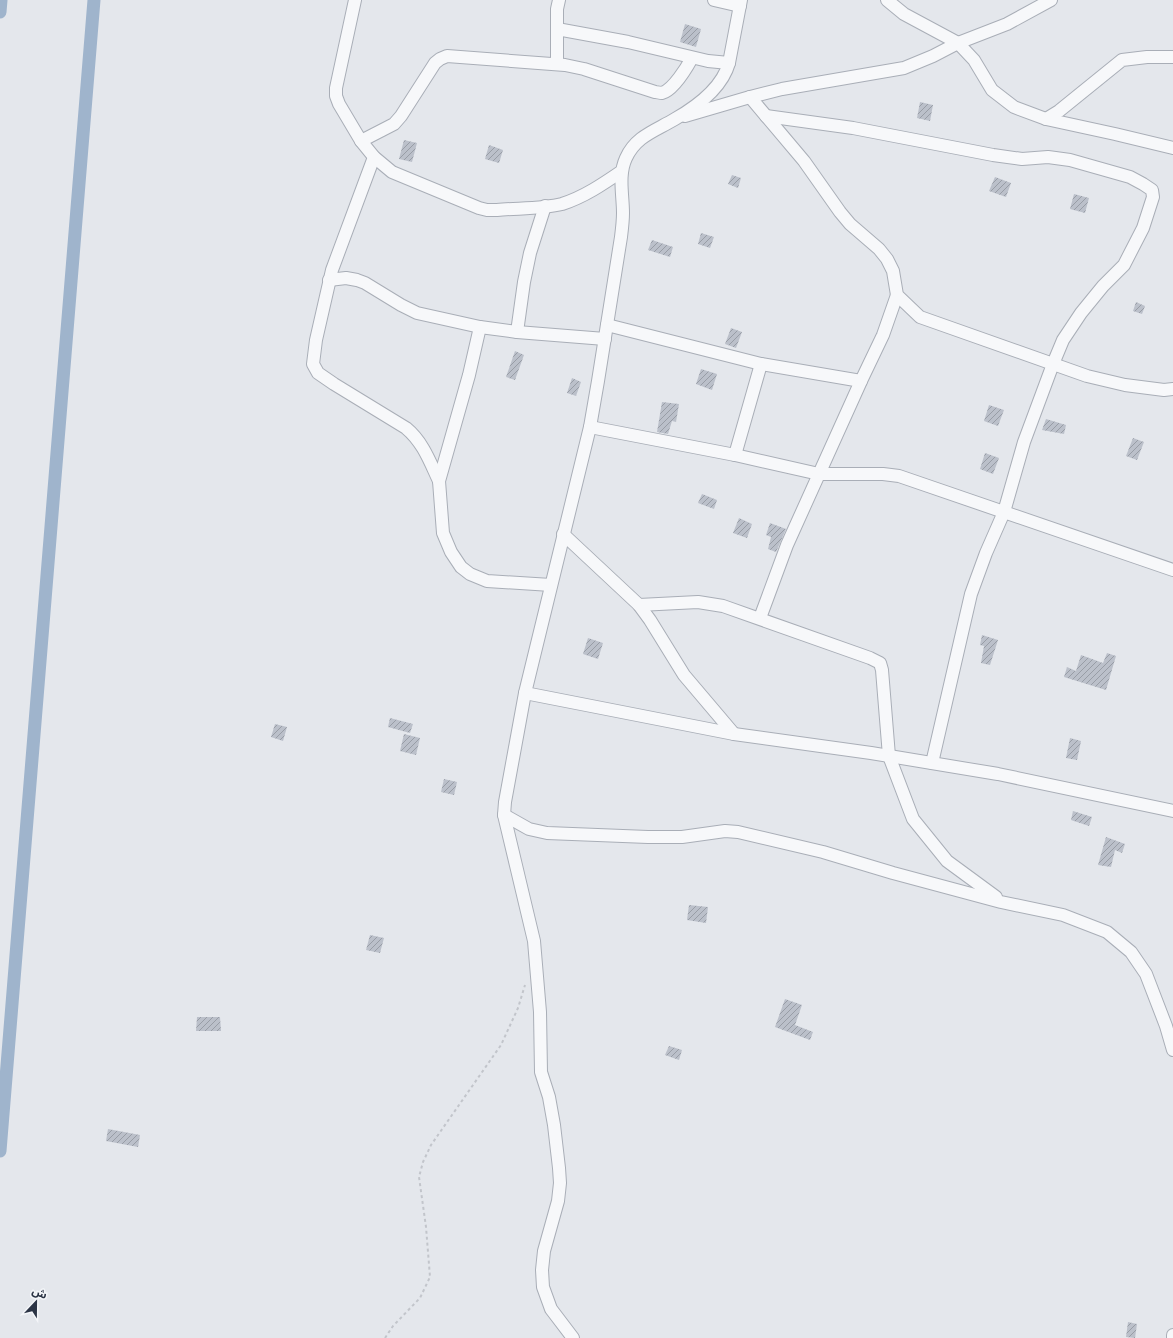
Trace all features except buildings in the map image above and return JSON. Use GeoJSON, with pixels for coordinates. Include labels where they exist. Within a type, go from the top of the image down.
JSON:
{"type":"FeatureCollection","features":[{"type":"Feature","properties":{"kind":"street"},"geometry":{"type":"LineString","coordinates":[[355,0],[336,88],[336,96],[339,104],[361,141],[374,157],[392,172],[479,208],[497,210],[561,204],[578,198],[622,171]]}},
{"type":"Feature","properties":{"kind":"street"},"geometry":{"type":"LineString","coordinates":[[557,64],[556,9],[559,0]]}},
{"type":"Feature","properties":{"kind":"street"},"geometry":{"type":"LineString","coordinates":[[573,1338],[551,1309],[543,1287],[542,1270],[544,1252],[558,1200],[560,1168],[550,1104],[541,1072],[540,1012],[534,941],[504,815],[505,802],[525,693],[590,427],[622,225],[622,171],[625,159],[632,148],[645,135],[676,118],[706,97],[719,84],[726,73],[740,3],[714,0]]}},
{"type":"Feature","properties":{"kind":"street"},"geometry":{"type":"LineString","coordinates":[[887,0],[904,14],[958,42],[974,60],[992,90],[1014,107],[1046,119],[1173,148]]}},
{"type":"Feature","properties":{"kind":"street"},"geometry":{"type":"LineString","coordinates":[[676,118],[782,89],[904,68],[933,56],[958,42],[1007,24],[1051,0]]}},
{"type":"Feature","properties":{"kind":"street"},"geometry":{"type":"LineString","coordinates":[[557,29],[628,42],[692,58],[729,63]]}},
{"type":"Feature","properties":{"kind":"street"},"geometry":{"type":"LineString","coordinates":[[361,141],[394,124],[401,116],[435,63],[447,56],[557,64],[584,69],[662,93],[668,90],[692,58]]}},
{"type":"Feature","properties":{"kind":"street"},"geometry":{"type":"LineString","coordinates":[[1046,119],[1070,103],[1122,60],[1173,56]]}},
{"type":"Feature","properties":{"kind":"street"},"geometry":{"type":"LineString","coordinates":[[750,97],[804,161],[850,224],[879,249],[887,259],[894,271],[897,295],[882,335],[788,545],[760,618]]}},
{"type":"Feature","properties":{"kind":"street"},"geometry":{"type":"LineString","coordinates":[[766,116],[853,128],[993,155],[1022,159],[1048,157],[1070,160],[1130,177],[1152,190],[1153,197],[1143,228],[1124,265],[1103,286],[1080,313],[1063,340],[1053,364],[1024,442],[1004,512],[986,553],[971,594],[932,763]]}},
{"type":"Feature","properties":{"kind":"street"},"geometry":{"type":"LineString","coordinates":[[374,157],[329,280],[313,364],[318,373],[406,428],[414,435],[421,443],[439,481]]}},
{"type":"Feature","properties":{"kind":"street"},"geometry":{"type":"LineString","coordinates":[[517,332],[524,282],[530,254],[545,206]]}},
{"type":"Feature","properties":{"kind":"street"},"geometry":{"type":"LineString","coordinates":[[329,280],[346,278],[357,280],[365,283],[417,313],[480,327],[517,332],[605,339]]}},
{"type":"Feature","properties":{"kind":"street"},"geometry":{"type":"LineString","coordinates":[[897,295],[920,317],[1087,376],[1125,385],[1164,390],[1173,389]]}},
{"type":"Feature","properties":{"kind":"street"},"geometry":{"type":"LineString","coordinates":[[607,324],[762,364],[861,380]]}},
{"type":"Feature","properties":{"kind":"street"},"geometry":{"type":"LineString","coordinates":[[480,327],[469,375],[439,481],[443,533],[451,552],[461,567],[470,574],[487,581],[551,585]]}},
{"type":"Feature","properties":{"kind":"street"},"geometry":{"type":"LineString","coordinates":[[735,455],[762,364]]}},
{"type":"Feature","properties":{"kind":"street"},"geometry":{"type":"LineString","coordinates":[[590,427],[735,455],[819,474],[883,474],[899,476],[1173,570]]}},
{"type":"Feature","properties":{"kind":"street"},"geometry":{"type":"LineString","coordinates":[[563,534],[639,605],[684,675],[734,734]]}},
{"type":"Feature","properties":{"kind":"street"},"geometry":{"type":"LineString","coordinates":[[639,605],[698,602],[723,606],[760,618],[880,663],[882,670],[889,756],[913,819],[947,861],[1001,902]]}},
{"type":"Feature","properties":{"kind":"street"},"geometry":{"type":"LineString","coordinates":[[525,693],[734,734],[889,756],[998,774],[1173,811]]}},
{"type":"Feature","properties":{"kind":"street"},"geometry":{"type":"LineString","coordinates":[[504,815],[529,829],[546,834],[682,837],[726,831],[738,832],[823,852],[893,873],[1001,902],[1063,915],[1106,932],[1131,952],[1146,974],[1166,1026],[1173,1050]]}},
{"type":"Feature","properties":{"kind":"path"},"geometry":{"type":"LineString","coordinates":[[385,1338],[393,1326],[420,1298],[430,1277],[426,1227],[419,1177],[423,1162],[431,1146],[501,1045],[518,1008],[526,982]]}},
{"type":"Feature","properties":{"kind":"waterway"},"geometry":{"type":"LineString","coordinates":[[0,12],[1,0]]}},
{"type":"Feature","properties":{"kind":"waterway"},"geometry":{"type":"LineString","coordinates":[[0,1151],[94,0]]}}]}
